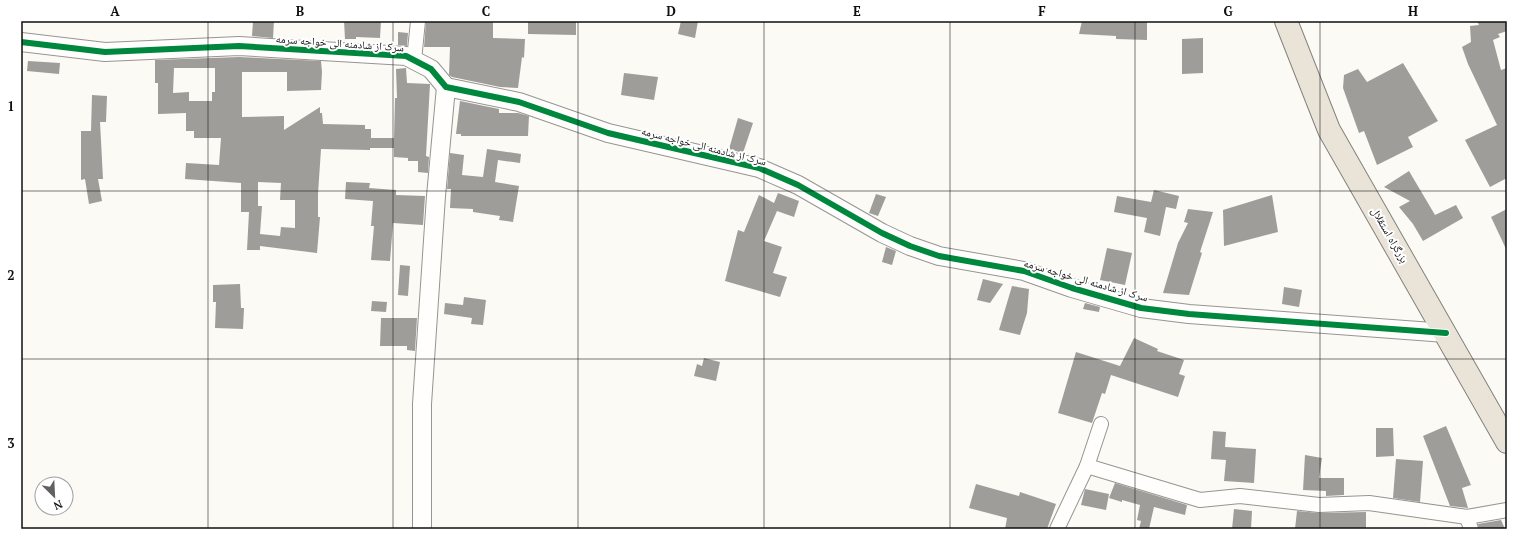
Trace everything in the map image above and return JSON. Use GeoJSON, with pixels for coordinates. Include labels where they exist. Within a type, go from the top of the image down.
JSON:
{"type":"FeatureCollection","features":[{"type":"Feature","properties":{"kind":"highway","name":"بزرگراه استقلال"},"geometry":{"type":"LineString","coordinates":[[1286,21],[1329,130],[1507,442]]}},
{"type":"Feature","properties":{"kind":"street"},"geometry":{"type":"LineString","coordinates":[[414,60],[418,21]]}},
{"type":"Feature","properties":{"kind":"street","name":"سرک از شادمنه الی خواجه سرمه"},"geometry":{"type":"LineString","coordinates":[[21,42],[105,52],[238,46],[406,56],[431,69],[446,87],[519,102],[608,133],[759,168],[798,185],[882,233],[910,246],[939,256],[1024,271],[1072,288],[1141,308],[1190,314],[1446,333]]}},
{"type":"Feature","properties":{"kind":"street"},"geometry":{"type":"LineString","coordinates":[[422,529],[422,404],[436,196],[446,87]]}},
{"type":"Feature","properties":{"kind":"street"},"geometry":{"type":"LineString","coordinates":[[1057,529],[1087,466],[1101,424]]}},
{"type":"Feature","properties":{"kind":"street"},"geometry":{"type":"LineString","coordinates":[[1087,466],[1200,500],[1240,496],[1319,505],[1369,504],[1469,523],[1507,510]]}},
{"type":"Feature","properties":{"kind":"building"},"geometry":{"type":"Polygon","coordinates":[[[253,21],[274,21],[273,38],[252,36],[253,21]]]}},
{"type":"Feature","properties":{"kind":"building"},"geometry":{"type":"Polygon","coordinates":[[[344,21],[381,21],[380,38],[356,37],[356,39],[345,39],[344,21]]]}},
{"type":"Feature","properties":{"kind":"building"},"geometry":{"type":"Polygon","coordinates":[[[426,21],[493,21],[493,38],[525,39],[524,58],[522,57],[518,88],[500,87],[452,77],[449,75],[450,47],[424,47],[426,21]]]}},
{"type":"Feature","properties":{"kind":"building"},"geometry":{"type":"Polygon","coordinates":[[[528,21],[576,21],[576,35],[528,34],[528,21]]]}},
{"type":"Feature","properties":{"kind":"building"},"geometry":{"type":"Polygon","coordinates":[[[681,21],[698,21],[695,38],[678,34],[681,21]]]}},
{"type":"Feature","properties":{"kind":"building"},"geometry":{"type":"Polygon","coordinates":[[[1082,21],[1147,21],[1147,40],[1116,39],[1116,36],[1079,34],[1082,21]]]}},
{"type":"Feature","properties":{"kind":"building"},"geometry":{"type":"Polygon","coordinates":[[[1477,21],[1507,21],[1507,31],[1498,34],[1500,37],[1493,40],[1501,70],[1507,68],[1507,178],[1490,187],[1465,140],[1497,125],[1468,64],[1462,47],[1471,42],[1470,26],[1479,25],[1477,21]]]}},
{"type":"Feature","properties":{"kind":"building"},"geometry":{"type":"Polygon","coordinates":[[[398,32],[408,33],[407,46],[398,45],[398,32]]]}},
{"type":"Feature","properties":{"kind":"building"},"geometry":{"type":"Polygon","coordinates":[[[1203,38],[1203,73],[1182,74],[1182,39],[1203,38]]]}},
{"type":"Feature","properties":{"kind":"building"},"geometry":{"type":"Polygon","coordinates":[[[239,57],[321,61],[321,90],[287,91],[287,72],[242,72],[242,117],[284,116],[284,130],[320,107],[323,124],[365,125],[365,129],[371,129],[371,138],[394,138],[395,98],[397,98],[396,69],[406,68],[407,83],[430,84],[426,156],[429,157],[428,173],[418,172],[418,161],[408,161],[408,158],[394,157],[394,148],[370,148],[370,150],[321,149],[318,194],[318,217],[320,217],[317,253],[260,246],[260,250],[247,250],[249,212],[241,212],[241,183],[185,179],[186,163],[219,165],[221,138],[194,138],[194,131],[186,131],[186,113],[158,114],[158,83],[155,83],[155,60],[239,57]],[[174,68],[173,93],[189,92],[189,101],[212,101],[212,92],[215,92],[215,68],[174,68]],[[258,182],[258,206],[262,206],[260,234],[280,236],[281,227],[295,228],[295,200],[280,200],[281,183],[258,182]]]}},
{"type":"Feature","properties":{"kind":"building"},"geometry":{"type":"Polygon","coordinates":[[[28,61],[60,63],[59,74],[27,71],[28,61]]]}},
{"type":"Feature","properties":{"kind":"building"},"geometry":{"type":"Polygon","coordinates":[[[1403,63],[1438,121],[1408,137],[1413,147],[1377,165],[1364,131],[1359,133],[1343,88],[1344,75],[1358,69],[1367,82],[1403,63]]]}},
{"type":"Feature","properties":{"kind":"building"},"geometry":{"type":"Polygon","coordinates":[[[624,73],[658,77],[654,100],[621,95],[624,73]]]}},
{"type":"Feature","properties":{"kind":"building"},"geometry":{"type":"Polygon","coordinates":[[[92,95],[107,96],[106,122],[100,122],[103,179],[98,179],[102,201],[89,204],[85,179],[81,180],[81,131],[91,131],[92,95]]]}},
{"type":"Feature","properties":{"kind":"building"},"geometry":{"type":"Polygon","coordinates":[[[460,101],[499,109],[499,113],[518,113],[529,116],[528,136],[461,136],[461,134],[456,134],[460,101]]]}},
{"type":"Feature","properties":{"kind":"building"},"geometry":{"type":"Polygon","coordinates":[[[738,118],[753,123],[743,153],[729,149],[738,118]]]}},
{"type":"Feature","properties":{"kind":"building"},"geometry":{"type":"Polygon","coordinates":[[[487,149],[521,154],[520,163],[498,160],[495,182],[519,186],[513,222],[499,220],[500,216],[473,212],[473,209],[450,208],[451,189],[447,189],[450,153],[464,155],[462,175],[483,177],[487,149]]]}},
{"type":"Feature","properties":{"kind":"building"},"geometry":{"type":"Polygon","coordinates":[[[1409,171],[1435,215],[1456,205],[1463,218],[1423,241],[1413,224],[1399,207],[1410,201],[1384,187],[1409,171]]]}},
{"type":"Feature","properties":{"kind":"building"},"geometry":{"type":"Polygon","coordinates":[[[346,182],[370,183],[369,188],[396,190],[396,195],[425,196],[423,225],[393,223],[390,261],[371,260],[374,226],[371,226],[373,201],[345,199],[346,182]]]}},
{"type":"Feature","properties":{"kind":"building"},"geometry":{"type":"Polygon","coordinates":[[[1154,190],[1179,196],[1176,209],[1166,207],[1160,236],[1144,232],[1147,218],[1114,212],[1117,196],[1151,202],[1154,190]]]}},
{"type":"Feature","properties":{"kind":"building"},"geometry":{"type":"Polygon","coordinates":[[[778,193],[799,201],[794,217],[777,211],[764,241],[782,247],[773,273],[787,277],[780,297],[725,281],[738,230],[744,232],[759,195],[774,203],[778,193]]]}},
{"type":"Feature","properties":{"kind":"building"},"geometry":{"type":"Polygon","coordinates":[[[876,194],[886,197],[878,216],[869,213],[876,194]]]}},
{"type":"Feature","properties":{"kind":"building"},"geometry":{"type":"Polygon","coordinates":[[[1272,195],[1278,232],[1224,246],[1223,210],[1272,195]]]}},
{"type":"Feature","properties":{"kind":"building"},"geometry":{"type":"Polygon","coordinates":[[[1188,209],[1213,212],[1200,252],[1202,253],[1189,295],[1163,293],[1178,243],[1188,223],[1184,222],[1188,209]]]}},
{"type":"Feature","properties":{"kind":"building"},"geometry":{"type":"Polygon","coordinates":[[[1507,209],[1507,251],[1491,217],[1507,209]]]}},
{"type":"Feature","properties":{"kind":"building"},"geometry":{"type":"Polygon","coordinates":[[[886,247],[896,251],[892,265],[882,262],[886,247]]]}},
{"type":"Feature","properties":{"kind":"building"},"geometry":{"type":"Polygon","coordinates":[[[1107,248],[1132,253],[1125,285],[1100,280],[1107,248]]]}},
{"type":"Feature","properties":{"kind":"building"},"geometry":{"type":"Polygon","coordinates":[[[400,265],[410,266],[408,296],[398,295],[400,265]]]}},
{"type":"Feature","properties":{"kind":"building"},"geometry":{"type":"Polygon","coordinates":[[[983,279],[1003,284],[990,303],[977,300],[983,279]]]}},
{"type":"Feature","properties":{"kind":"building"},"geometry":{"type":"Polygon","coordinates":[[[240,284],[241,308],[244,308],[243,329],[215,328],[216,302],[213,302],[213,285],[240,284]]]}},
{"type":"Feature","properties":{"kind":"building"},"geometry":{"type":"Polygon","coordinates":[[[1012,286],[1029,289],[1027,313],[1020,335],[999,330],[1012,286]]]}},
{"type":"Feature","properties":{"kind":"building"},"geometry":{"type":"Polygon","coordinates":[[[1284,287],[1302,290],[1299,307],[1282,304],[1284,287]]]}},
{"type":"Feature","properties":{"kind":"building"},"geometry":{"type":"Polygon","coordinates":[[[464,297],[486,300],[483,325],[471,324],[472,318],[444,314],[445,303],[463,305],[464,297]]]}},
{"type":"Feature","properties":{"kind":"building"},"geometry":{"type":"Polygon","coordinates":[[[372,301],[387,302],[386,312],[371,311],[372,301]]]}},
{"type":"Feature","properties":{"kind":"building"},"geometry":{"type":"Polygon","coordinates":[[[1085,303],[1100,307],[1099,312],[1083,309],[1085,303]]]}},
{"type":"Feature","properties":{"kind":"building"},"geometry":{"type":"Polygon","coordinates":[[[381,318],[417,318],[415,351],[407,350],[407,346],[380,346],[381,318]]]}},
{"type":"Feature","properties":{"kind":"building"},"geometry":{"type":"Polygon","coordinates":[[[1134,338],[1158,349],[1157,351],[1184,360],[1179,374],[1185,376],[1178,397],[1111,375],[1105,394],[1102,393],[1092,423],[1058,413],[1076,352],[1120,366],[1134,338]]]}},
{"type":"Feature","properties":{"kind":"building"},"geometry":{"type":"Polygon","coordinates":[[[704,358],[720,362],[716,381],[694,376],[697,364],[702,366],[704,358]]]}},
{"type":"Feature","properties":{"kind":"building"},"geometry":{"type":"Polygon","coordinates":[[[1446,426],[1471,485],[1462,488],[1468,508],[1450,506],[1423,436],[1446,426]]]}},
{"type":"Feature","properties":{"kind":"building"},"geometry":{"type":"Polygon","coordinates":[[[1376,428],[1393,428],[1394,456],[1376,457],[1376,428]]]}},
{"type":"Feature","properties":{"kind":"building"},"geometry":{"type":"Polygon","coordinates":[[[1213,431],[1226,432],[1225,447],[1256,449],[1254,483],[1224,481],[1226,460],[1211,459],[1213,431]]]}},
{"type":"Feature","properties":{"kind":"building"},"geometry":{"type":"Polygon","coordinates":[[[1305,455],[1322,458],[1319,478],[1344,478],[1344,495],[1326,496],[1326,491],[1303,490],[1305,455]]]}},
{"type":"Feature","properties":{"kind":"building"},"geometry":{"type":"Polygon","coordinates":[[[1396,459],[1423,461],[1420,502],[1393,498],[1396,459]]]}},
{"type":"Feature","properties":{"kind":"building"},"geometry":{"type":"Polygon","coordinates":[[[1115,483],[1187,505],[1185,515],[1154,507],[1149,529],[1139,529],[1141,521],[1137,520],[1140,505],[1109,498],[1115,483]]]}},
{"type":"Feature","properties":{"kind":"building"},"geometry":{"type":"Polygon","coordinates":[[[976,484],[1019,496],[1020,492],[1056,504],[1047,529],[1005,529],[1007,518],[969,508],[976,484]]]}},
{"type":"Feature","properties":{"kind":"building"},"geometry":{"type":"Polygon","coordinates":[[[1085,489],[1109,494],[1106,510],[1081,505],[1085,489]]]}},
{"type":"Feature","properties":{"kind":"building"},"geometry":{"type":"Polygon","coordinates":[[[1234,509],[1252,511],[1251,529],[1232,529],[1234,509]]]}},
{"type":"Feature","properties":{"kind":"building"},"geometry":{"type":"Polygon","coordinates":[[[1297,511],[1319,513],[1366,512],[1366,529],[1295,529],[1297,511]]]}},
{"type":"Feature","properties":{"kind":"building"},"geometry":{"type":"Polygon","coordinates":[[[1501,520],[1505,529],[1479,529],[1478,524],[1501,520]]]}},
{"type":"Feature","properties":{"kind":"cycle path"},"geometry":{"type":"LineString","coordinates":[[21,42],[105,52],[239,46],[406,56],[431,69],[446,87],[519,102],[608,133],[759,168],[798,185],[882,233],[910,246],[939,256],[1024,271],[1072,288],[1141,308],[1189,314],[1446,333]]}}]}
